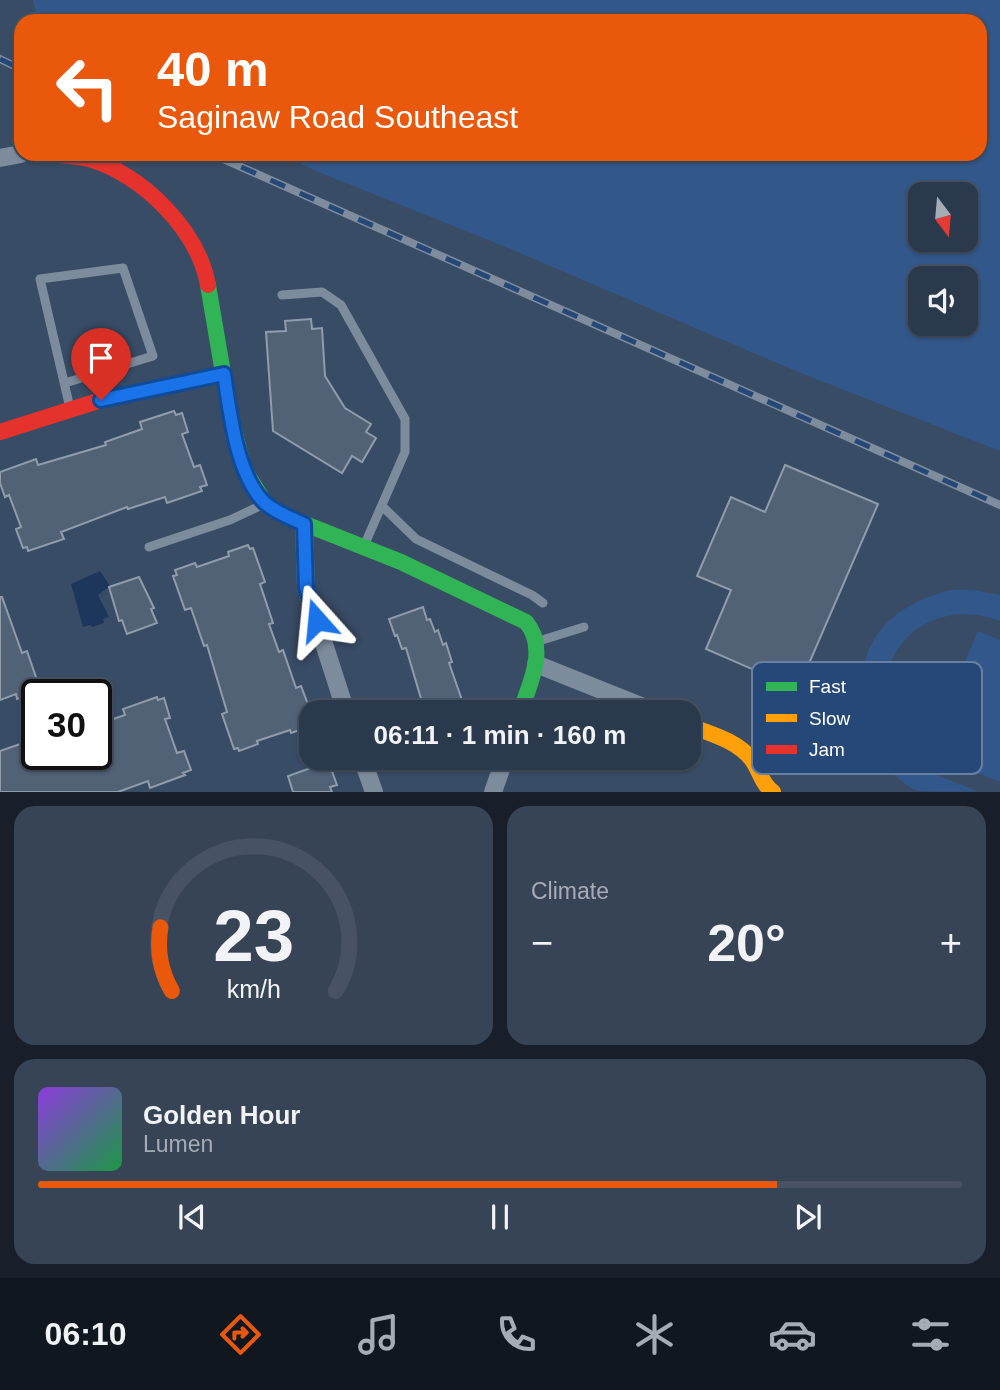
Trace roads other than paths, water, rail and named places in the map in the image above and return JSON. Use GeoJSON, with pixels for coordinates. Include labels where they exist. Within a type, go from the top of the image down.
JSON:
{"type":"FeatureCollection","features":[{"type":"Feature","properties":{"kind":"street"},"geometry":{"type":"LineString","coordinates":[[94,161],[113,168],[141,185],[169,211],[189,237],[206,274],[230,414],[244,469],[265,503],[285,516],[401,562],[515,615],[529,625],[536,642],[536,664],[524,700]]}},
{"type":"Feature","properties":{"kind":"street"},"geometry":{"type":"LineString","coordinates":[[0,432],[101,400],[224,374]]}},
{"type":"Feature","properties":{"kind":"street"},"geometry":{"type":"LineString","coordinates":[[304,524],[306,588],[342,700]]}},
{"type":"Feature","properties":{"kind":"street"},"geometry":{"type":"LineString","coordinates":[[536,664],[626,700]]}},
{"type":"Feature","properties":{"kind":"street"},"geometry":{"type":"LineString","coordinates":[[701,730],[735,744],[752,761]]}},
{"type":"Feature","properties":{"kind":"street"},"geometry":{"type":"LineString","coordinates":[[366,770],[374,792]]}},
{"type":"Feature","properties":{"kind":"street"},"geometry":{"type":"LineString","coordinates":[[493,792],[501,770]]}},
{"type":"Feature","properties":{"kind":"street"},"geometry":{"type":"LineString","coordinates":[[758,774],[764,786],[773,792]]}},
{"type":"Feature","properties":{"kind":"lane"},"geometry":{"type":"LineString","coordinates":[[65,383],[153,356],[123,268],[40,279],[70,410]]}},
{"type":"Feature","properties":{"kind":"lane"},"geometry":{"type":"LineString","coordinates":[[282,295],[322,292],[341,305],[405,419],[404,452],[363,548]]}},
{"type":"Feature","properties":{"kind":"lane"},"geometry":{"type":"LineString","coordinates":[[149,547],[230,520],[265,503]]}},
{"type":"Feature","properties":{"kind":"lane"},"geometry":{"type":"LineString","coordinates":[[382,506],[416,539],[532,595],[543,603]]}},
{"type":"Feature","properties":{"kind":"lane"},"geometry":{"type":"LineString","coordinates":[[536,642],[584,627]]}},
{"type":"Feature","properties":{"kind":"railway"},"geometry":{"type":"LineString","coordinates":[[0,59],[14,66]]}},
{"type":"Feature","properties":{"kind":"railway"},"geometry":{"type":"LineString","coordinates":[[228,161],[1000,505]]}}]}
